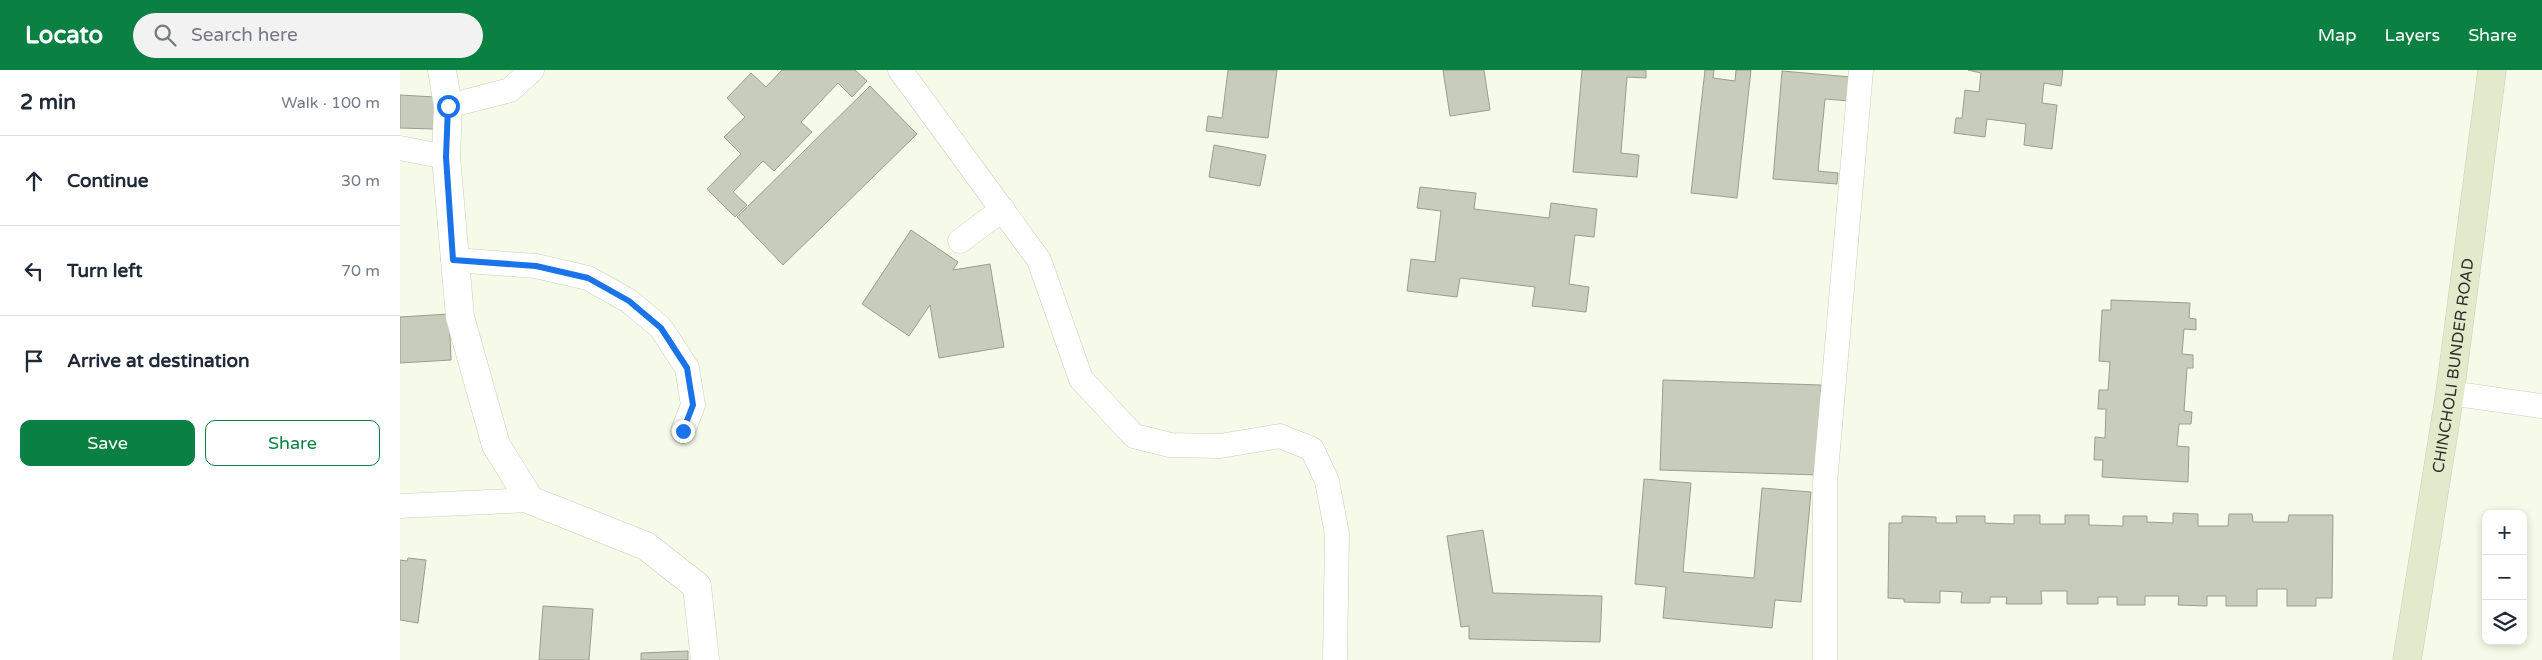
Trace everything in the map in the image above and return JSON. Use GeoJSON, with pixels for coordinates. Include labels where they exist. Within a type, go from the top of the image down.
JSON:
{"type":"FeatureCollection","features":[{"type":"Feature","properties":{"kind":"main road","name":"CHINCHOLI BUNDER ROAD"},"geometry":{"type":"LineString","coordinates":[[2406,660],[2450,393],[2492,70]]}},
{"type":"Feature","properties":{"kind":"street"},"geometry":{"type":"LineString","coordinates":[[442,70],[448,106],[446,157],[453,260],[460,317],[496,445],[530,500]]}},
{"type":"Feature","properties":{"kind":"street"},"geometry":{"type":"LineString","coordinates":[[448,106],[510,90],[532,70]]}},
{"type":"Feature","properties":{"kind":"street"},"geometry":{"type":"LineString","coordinates":[[900,70],[1039,260],[1081,379],[1134,436],[1170,445],[1220,446],[1280,436],[1312,449],[1327,481],[1337,534],[1335,660]]}},
{"type":"Feature","properties":{"kind":"street"},"geometry":{"type":"LineString","coordinates":[[1824,660],[1825,483],[1861,70]]}},
{"type":"Feature","properties":{"kind":"street"},"geometry":{"type":"LineString","coordinates":[[400,148],[446,157]]}},
{"type":"Feature","properties":{"kind":"street"},"geometry":{"type":"LineString","coordinates":[[960,241],[1003,209]]}},
{"type":"Feature","properties":{"kind":"street"},"geometry":{"type":"LineString","coordinates":[[453,260],[544,268],[588,278],[629,301],[661,328],[687,368],[693,405],[683,431]]}},
{"type":"Feature","properties":{"kind":"street"},"geometry":{"type":"LineString","coordinates":[[2450,393],[2542,406]]}},
{"type":"Feature","properties":{"kind":"street"},"geometry":{"type":"LineString","coordinates":[[400,506],[530,500],[646,546],[697,586],[706,660]]}},
{"type":"Feature","properties":{"kind":"building"},"geometry":{"type":"Polygon","coordinates":[[[782,70],[855,70],[867,81],[852,97],[838,83],[801,122],[812,132],[774,171],[763,161],[733,192],[747,205],[735,217],[707,189],[741,154],[724,137],[745,117],[727,98],[751,73],[766,87],[782,70]]]}},
{"type":"Feature","properties":{"kind":"building"},"geometry":{"type":"Polygon","coordinates":[[[1228,70],[1277,70],[1268,138],[1206,131],[1208,116],[1222,118],[1228,70]]]}},
{"type":"Feature","properties":{"kind":"building"},"geometry":{"type":"Polygon","coordinates":[[[1443,70],[1484,70],[1490,110],[1450,116],[1443,70]]]}},
{"type":"Feature","properties":{"kind":"building"},"geometry":{"type":"Polygon","coordinates":[[[1582,70],[1646,70],[1646,78],[1627,77],[1621,153],[1639,155],[1637,177],[1573,172],[1582,70]]]}},
{"type":"Feature","properties":{"kind":"building"},"geometry":{"type":"Polygon","coordinates":[[[1705,70],[1714,70],[1713,78],[1735,81],[1736,70],[1751,70],[1737,198],[1691,193],[1705,70]]]}},
{"type":"Feature","properties":{"kind":"building"},"geometry":{"type":"Polygon","coordinates":[[[1968,70],[2063,70],[2061,86],[2044,83],[2042,103],[2057,105],[2052,149],[2024,145],[2026,124],[1987,119],[1985,137],[1954,133],[1956,118],[1962,118],[1965,90],[1979,92],[1981,73],[1968,70]]]}},
{"type":"Feature","properties":{"kind":"building"},"geometry":{"type":"Polygon","coordinates":[[[1782,71],[1851,77],[1849,101],[1825,99],[1818,171],[1838,173],[1837,184],[1773,179],[1782,71]]]}},
{"type":"Feature","properties":{"kind":"building"},"geometry":{"type":"Polygon","coordinates":[[[870,86],[917,134],[783,265],[737,217],[870,86]]]}},
{"type":"Feature","properties":{"kind":"building"},"geometry":{"type":"Polygon","coordinates":[[[400,95],[435,97],[434,129],[400,128],[400,95]]]}},
{"type":"Feature","properties":{"kind":"building"},"geometry":{"type":"Polygon","coordinates":[[[1214,145],[1266,155],[1260,186],[1209,177],[1214,145]]]}},
{"type":"Feature","properties":{"kind":"building"},"geometry":{"type":"Polygon","coordinates":[[[1420,187],[1476,193],[1474,209],[1549,218],[1551,203],[1597,209],[1594,237],[1575,235],[1569,284],[1589,287],[1586,312],[1532,306],[1535,287],[1460,278],[1457,297],[1407,291],[1411,259],[1435,262],[1441,211],[1417,208],[1420,187]]]}},
{"type":"Feature","properties":{"kind":"building"},"geometry":{"type":"Polygon","coordinates":[[[911,230],[958,262],[953,270],[990,264],[1004,347],[939,358],[930,305],[909,336],[862,304],[911,230]]]}},
{"type":"Feature","properties":{"kind":"building"},"geometry":{"type":"Polygon","coordinates":[[[2111,300],[2190,303],[2189,318],[2196,319],[2196,330],[2184,329],[2182,354],[2193,355],[2193,368],[2187,368],[2184,411],[2192,412],[2191,424],[2179,424],[2177,446],[2189,447],[2188,482],[2102,477],[2103,460],[2094,460],[2095,437],[2105,438],[2106,409],[2098,409],[2099,390],[2108,390],[2110,362],[2099,361],[2102,310],[2111,310],[2111,300]]]}},
{"type":"Feature","properties":{"kind":"building"},"geometry":{"type":"Polygon","coordinates":[[[449,314],[451,360],[400,363],[400,317],[449,314]]]}},
{"type":"Feature","properties":{"kind":"building"},"geometry":{"type":"Polygon","coordinates":[[[1663,380],[1821,385],[1818,475],[1660,470],[1663,380]]]}},
{"type":"Feature","properties":{"kind":"building"},"geometry":{"type":"Polygon","coordinates":[[[1644,479],[1691,483],[1683,572],[1754,578],[1762,488],[1811,492],[1801,602],[1775,600],[1772,628],[1663,618],[1666,587],[1635,584],[1644,479]]]}},
{"type":"Feature","properties":{"kind":"building"},"geometry":{"type":"Polygon","coordinates":[[[2173,513],[2198,514],[2198,526],[2228,526],[2229,514],[2252,514],[2253,522],[2288,522],[2289,515],[2333,515],[2332,598],[2316,598],[2316,606],[2287,606],[2287,589],[2257,589],[2257,606],[2226,606],[2226,596],[2207,596],[2207,606],[2178,605],[2179,596],[2145,596],[2145,605],[2117,605],[2117,597],[2098,597],[2098,604],[2067,604],[2067,591],[2041,591],[2042,604],[2006,604],[2007,597],[1990,597],[1990,603],[1961,603],[1962,592],[1940,591],[1940,603],[1904,602],[1904,599],[1888,598],[1889,523],[1902,523],[1902,516],[1936,517],[1936,523],[1957,523],[1956,516],[1985,516],[1985,523],[2014,524],[2014,515],[2040,515],[2040,524],[2065,524],[2065,515],[2089,515],[2089,525],[2123,526],[2123,516],[2147,516],[2147,522],[2173,523],[2173,513]]]}},
{"type":"Feature","properties":{"kind":"building"},"geometry":{"type":"Polygon","coordinates":[[[1483,530],[1493,593],[1602,596],[1600,642],[1469,639],[1469,626],[1461,627],[1447,536],[1483,530]]]}},
{"type":"Feature","properties":{"kind":"building"},"geometry":{"type":"Polygon","coordinates":[[[408,558],[426,560],[418,623],[400,620],[400,560],[407,561],[408,558]]]}},
{"type":"Feature","properties":{"kind":"building"},"geometry":{"type":"Polygon","coordinates":[[[543,606],[593,609],[589,660],[539,660],[543,606]]]}},
{"type":"Feature","properties":{"kind":"building"},"geometry":{"type":"Polygon","coordinates":[[[688,651],[688,660],[641,660],[641,653],[688,651]]]}},
{"type":"Feature","properties":{"kind":"route"},"geometry":{"type":"LineString","coordinates":[[448,106],[446,157],[453,260],[536,266],[588,278],[629,301],[661,328],[687,368],[693,405],[683,431]]}}]}
